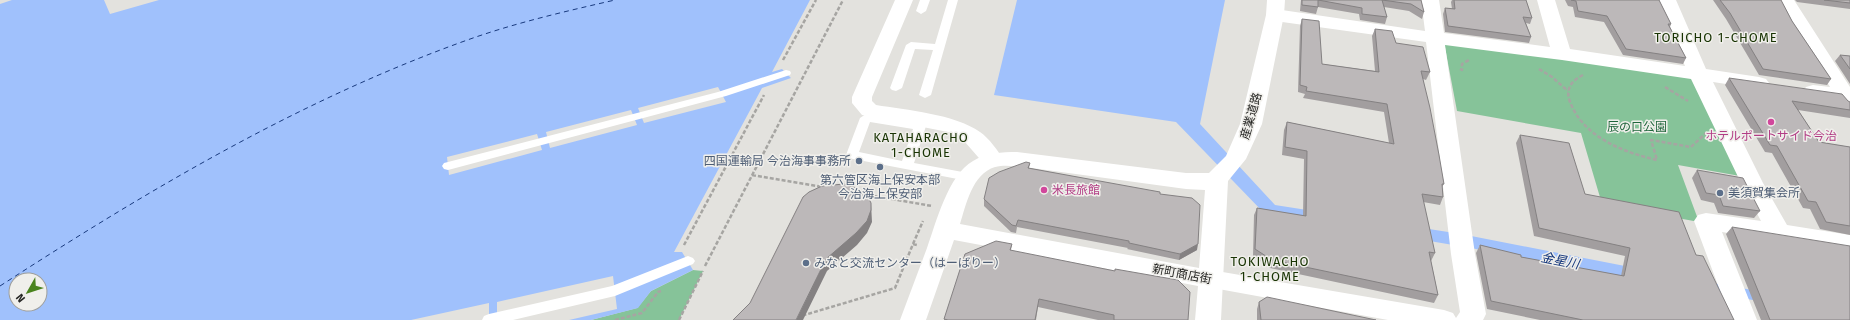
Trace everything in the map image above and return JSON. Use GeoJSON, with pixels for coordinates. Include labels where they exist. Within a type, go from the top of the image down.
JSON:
{"type":"FeatureCollection","features":[{"type":"Feature","properties":{"kind":"street"},"geometry":{"type":"LineString","coordinates":[[904,0],[862,97],[862,103],[869,110],[926,120],[955,128],[973,138],[993,160]]}},
{"type":"Feature","properties":{"kind":"street"},"geometry":{"type":"LineString","coordinates":[[1430,0],[1462,254],[1473,314],[1468,320]]}},
{"type":"Feature","properties":{"kind":"street"},"geometry":{"type":"LineString","coordinates":[[1546,0],[1562,54]]}},
{"type":"Feature","properties":{"kind":"street"},"geometry":{"type":"LineString","coordinates":[[1667,0],[1699,75],[1726,125],[1752,183],[1778,232]]}},
{"type":"Feature","properties":{"kind":"street"},"geometry":{"type":"LineString","coordinates":[[1785,0],[1848,98]]}},
{"type":"Feature","properties":{"kind":"street"},"geometry":{"type":"LineString","coordinates":[[1276,8],[1435,38],[1562,54],[1848,98]]}},
{"type":"Feature","properties":{"kind":"street","name":"産業道路"},"geometry":{"type":"LineString","coordinates":[[1217,179],[1235,159],[1251,124],[1276,8]]}},
{"type":"Feature","properties":{"kind":"street"},"geometry":{"type":"LineString","coordinates":[[913,320],[934,224],[958,196],[973,170],[982,164],[1002,158],[1032,160],[1186,181],[1205,182],[1217,179],[1208,320]]}},
{"type":"Feature","properties":{"kind":"street"},"geometry":{"type":"LineString","coordinates":[[1743,314],[1706,221],[1850,244]]}},
{"type":"Feature","properties":{"kind":"street","name":"新町商店街"},"geometry":{"type":"LineString","coordinates":[[934,224],[1211,279],[1444,320]]}},
{"type":"Feature","properties":{"kind":"lane"},"geometry":{"type":"LineString","coordinates":[[921,11],[925,0]]}},
{"type":"Feature","properties":{"kind":"lane"},"geometry":{"type":"LineString","coordinates":[[925,95],[954,0]]}},
{"type":"Feature","properties":{"kind":"lane"},"geometry":{"type":"LineString","coordinates":[[896,88],[911,45],[939,48]]}},
{"type":"Feature","properties":{"kind":"lane"},"geometry":{"type":"LineString","coordinates":[[448,166],[722,94],[783,69]]}},
{"type":"Feature","properties":{"kind":"lane"},"geometry":{"type":"LineString","coordinates":[[907,165],[920,126],[866,118],[852,155],[968,177]]}},
{"type":"Feature","properties":{"kind":"lane"},"geometry":{"type":"LineString","coordinates":[[493,319],[615,291],[692,257]]}},
{"type":"Feature","properties":{"kind":"path"},"geometry":{"type":"LineString","coordinates":[[783,69],[816,0]]}},
{"type":"Feature","properties":{"kind":"path"},"geometry":{"type":"LineString","coordinates":[[679,320],[706,264],[843,0]]}},
{"type":"Feature","properties":{"kind":"path"},"geometry":{"type":"LineString","coordinates":[[1588,73],[1577,77],[1571,82],[1568,94],[1574,113],[1582,122],[1599,136],[1641,157],[1657,160],[1650,140],[1691,146],[1706,133],[1710,123],[1726,125]]}},
{"type":"Feature","properties":{"kind":"path"},"geometry":{"type":"LineString","coordinates":[[798,79],[804,77]]}},
{"type":"Feature","properties":{"kind":"path"},"geometry":{"type":"LineString","coordinates":[[1664,87],[1692,103]]}},
{"type":"Feature","properties":{"kind":"path"},"geometry":{"type":"LineString","coordinates":[[706,264],[692,257],[684,245],[767,90]]}},
{"type":"Feature","properties":{"kind":"path"},"geometry":{"type":"LineString","coordinates":[[752,175],[829,188]]}},
{"type":"Feature","properties":{"kind":"path"},"geometry":{"type":"LineString","coordinates":[[860,194],[935,207]]}},
{"type":"Feature","properties":{"kind":"path"},"geometry":{"type":"LineString","coordinates":[[926,212],[929,205]]}},
{"type":"Feature","properties":{"kind":"path"},"geometry":{"type":"LineString","coordinates":[[799,320],[801,316],[895,288],[913,244],[934,224]]}},
{"type":"Feature","properties":{"kind":"path"},"geometry":{"type":"LineString","coordinates":[[913,244],[919,246]]}},
{"type":"Feature","properties":{"kind":"path"},"geometry":{"type":"LineString","coordinates":[[697,274],[703,271]]}},
{"type":"Feature","properties":{"kind":"path"},"geometry":{"type":"LineString","coordinates":[[615,320],[642,313],[658,292],[664,289]]}},
{"type":"Feature","properties":{"kind":"green space","name":"辰の口公園"},"geometry":{"type":"Polygon","coordinates":[[[1444,42],[1693,78],[1740,176],[1678,165],[1699,222],[1602,204],[1581,133],[1457,111],[1444,42]]]}},
{"type":"Feature","properties":{"kind":"green space"},"geometry":{"type":"Polygon","coordinates":[[[693,270],[703,271],[679,320],[591,320],[637,308],[651,291],[693,270]]]}},
{"type":"Feature","properties":{"kind":"water"},"geometry":{"type":"Polygon","coordinates":[[[12,0],[104,0],[110,14],[159,0],[810,0],[772,72],[782,69],[791,78],[762,88],[674,252],[682,252],[693,270],[651,291],[638,308],[591,320],[0,320],[0,4],[12,0]]]}},
{"type":"Feature","properties":{"kind":"water","name":"金星川"},"geometry":{"type":"Polygon","coordinates":[[[1017,0],[1225,0],[1200,124],[1275,205],[1461,234],[1712,283],[1850,307],[1850,318],[1465,247],[1264,213],[1176,122],[994,95],[1017,0]]]}},
{"type":"Feature","properties":{"kind":"pier"},"geometry":{"type":"Polygon","coordinates":[[[718,87],[726,102],[644,123],[638,108],[718,87]]]}},
{"type":"Feature","properties":{"kind":"pier"},"geometry":{"type":"Polygon","coordinates":[[[631,110],[637,125],[550,148],[546,132],[631,110]]]}},
{"type":"Feature","properties":{"kind":"pier"},"geometry":{"type":"Polygon","coordinates":[[[537,134],[542,150],[449,175],[447,157],[537,134]]]}},
{"type":"Feature","properties":{"kind":"pier"},"geometry":{"type":"Polygon","coordinates":[[[613,276],[617,309],[569,320],[497,320],[497,302],[613,276]]]}},
{"type":"Feature","properties":{"kind":"pier"},"geometry":{"type":"Polygon","coordinates":[[[489,303],[489,320],[411,320],[489,303]]]}},
{"type":"Feature","properties":{"kind":"building"},"geometry":{"type":"Polygon","coordinates":[[[1302,0],[1318,0],[1318,7],[1302,5],[1302,0]]]}},
{"type":"Feature","properties":{"kind":"building"},"geometry":{"type":"Polygon","coordinates":[[[1318,0],[1382,0],[1387,17],[1362,14],[1362,8],[1318,0]]]}},
{"type":"Feature","properties":{"kind":"building"},"geometry":{"type":"Polygon","coordinates":[[[1382,0],[1421,0],[1424,12],[1411,4],[1382,0]]]}},
{"type":"Feature","properties":{"kind":"building"},"geometry":{"type":"Polygon","coordinates":[[[1454,0],[1526,0],[1532,18],[1523,17],[1531,37],[1448,26],[1445,8],[1455,9],[1454,0]]]}},
{"type":"Feature","properties":{"kind":"building"},"geometry":{"type":"Polygon","coordinates":[[[1571,0],[1659,0],[1671,24],[1668,24],[1686,58],[1626,49],[1607,16],[1578,11],[1576,1],[1571,0]]]}},
{"type":"Feature","properties":{"kind":"building"},"geometry":{"type":"Polygon","coordinates":[[[1720,0],[1781,0],[1792,21],[1831,79],[1763,69],[1730,13],[1720,0]]]}},
{"type":"Feature","properties":{"kind":"building"},"geometry":{"type":"Polygon","coordinates":[[[1824,0],[1850,0],[1850,3],[1824,0]]]}},
{"type":"Feature","properties":{"kind":"building"},"geometry":{"type":"Polygon","coordinates":[[[1302,19],[1319,21],[1322,64],[1379,72],[1375,29],[1392,31],[1396,43],[1423,47],[1430,72],[1421,71],[1430,108],[1444,184],[1442,184],[1443,197],[1422,194],[1435,253],[1429,252],[1438,295],[1272,260],[1255,249],[1257,208],[1306,216],[1307,151],[1285,147],[1287,122],[1394,144],[1387,104],[1306,91],[1307,87],[1300,85],[1302,19]]]}},
{"type":"Feature","properties":{"kind":"building"},"geometry":{"type":"Polygon","coordinates":[[[1840,55],[1850,56],[1850,69],[1840,55]]]}},
{"type":"Feature","properties":{"kind":"building"},"geometry":{"type":"Polygon","coordinates":[[[1729,78],[1842,94],[1850,102],[1850,110],[1792,101],[1819,142],[1850,147],[1850,226],[1826,222],[1816,202],[1808,201],[1777,146],[1770,145],[1729,78]]]}},
{"type":"Feature","properties":{"kind":"building"},"geometry":{"type":"Polygon","coordinates":[[[1520,135],[1569,143],[1585,194],[1679,212],[1696,255],[1703,256],[1734,320],[1583,320],[1491,301],[1480,245],[1521,255],[1521,257],[1624,276],[1630,248],[1539,228],[1520,135]]]}},
{"type":"Feature","properties":{"kind":"building"},"geometry":{"type":"Polygon","coordinates":[[[1026,162],[1030,163],[1028,168],[1160,192],[1160,194],[1192,198],[1200,205],[1198,244],[1180,254],[1129,243],[1129,241],[1018,220],[1016,226],[1012,225],[984,199],[989,178],[999,172],[1026,162]]]}},
{"type":"Feature","properties":{"kind":"building"},"geometry":{"type":"Polygon","coordinates":[[[1697,170],[1743,178],[1760,211],[1723,206],[1719,195],[1706,193],[1697,170]]]}},
{"type":"Feature","properties":{"kind":"building","name":"みなと交流センター（はーばりー）"},"geometry":{"type":"Polygon","coordinates":[[[844,184],[857,188],[868,197],[871,203],[871,210],[867,221],[856,233],[826,259],[796,320],[733,320],[750,303],[803,197],[809,192],[822,186],[844,184]]]}},
{"type":"Feature","properties":{"kind":"building"},"geometry":{"type":"Polygon","coordinates":[[[1732,227],[1850,246],[1850,320],[1770,320],[1732,227]]]}},
{"type":"Feature","properties":{"kind":"building"},"geometry":{"type":"Polygon","coordinates":[[[996,241],[1012,244],[1010,250],[1115,271],[1115,269],[1178,280],[1190,292],[1188,320],[1114,320],[1114,315],[1039,299],[1035,320],[944,319],[965,254],[996,241]]]}},
{"type":"Feature","properties":{"kind":"building"},"geometry":{"type":"Polygon","coordinates":[[[1267,297],[1376,320],[1261,320],[1259,302],[1267,297]]]}},
{"type":"Feature","properties":{"kind":"ferry route"},"geometry":{"type":"LineString","coordinates":[[0,286],[56,250],[171,181],[229,148],[348,88],[410,62],[490,32],[543,17],[615,0]]}},
{"type":"Feature","properties":{"kind":"place","name":"ホテルポートサイド今治"},"geometry":{"type":"Point","coordinates":[1771,122]}},
{"type":"Feature","properties":{"kind":"place","name":"四国運輸局 今治海事事務所"},"geometry":{"type":"Point","coordinates":[859,161]}},
{"type":"Feature","properties":{"kind":"place","name":"第六管区海上保安本部 今治海上保安部"},"geometry":{"type":"Point","coordinates":[880,167]}},
{"type":"Feature","properties":{"kind":"place","name":"米長旅館"},"geometry":{"type":"Point","coordinates":[1044,190]}},
{"type":"Feature","properties":{"kind":"place","name":"美須賀集会所"},"geometry":{"type":"Point","coordinates":[1720,193]}},
{"type":"Feature","properties":{"kind":"place","name":"みなと交流センター（はーばりー）"},"geometry":{"type":"Point","coordinates":[806,263]}},
{"type":"Feature","properties":{"kind":"district","name":"TORICHO 1-CHOME"},"geometry":{"type":"Point","coordinates":[1716,37]}},
{"type":"Feature","properties":{"kind":"district","name":"KATAHARACHO 1-CHOME"},"geometry":{"type":"Point","coordinates":[921,144]}},
{"type":"Feature","properties":{"kind":"district","name":"TOKIWACHO 1-CHOME"},"geometry":{"type":"Point","coordinates":[1270,268]}}]}
